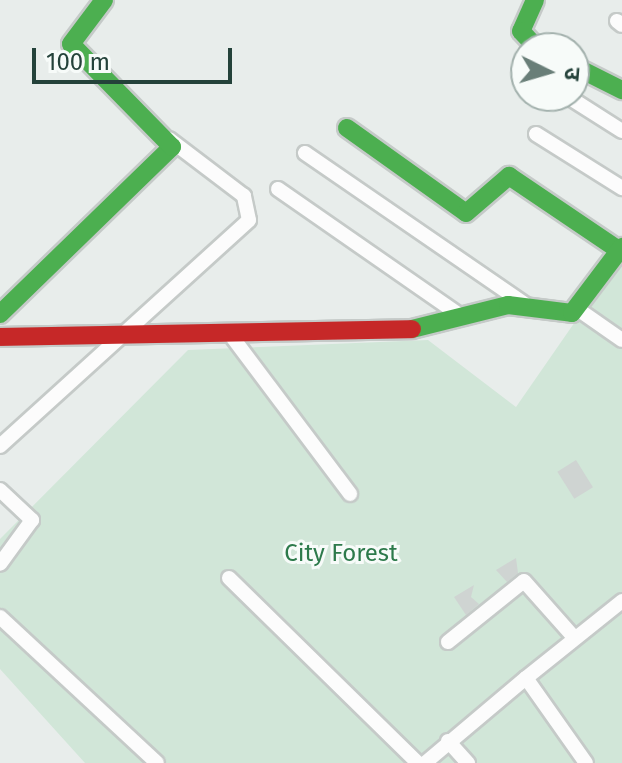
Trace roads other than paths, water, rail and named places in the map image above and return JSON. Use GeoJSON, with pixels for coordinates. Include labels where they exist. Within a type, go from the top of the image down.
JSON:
{"type":"FeatureCollection","features":[{"type":"Feature","properties":{"kind":"street"},"geometry":{"type":"LineString","coordinates":[[0,446],[252,212],[244,196],[169,139],[71,44],[104,0]]}},
{"type":"Feature","properties":{"kind":"street"},"geometry":{"type":"LineString","coordinates":[[522,32],[535,0]]}},
{"type":"Feature","properties":{"kind":"street"},"geometry":{"type":"LineString","coordinates":[[590,74],[622,90]]}},
{"type":"Feature","properties":{"kind":"street"},"geometry":{"type":"LineString","coordinates":[[590,111],[622,131]]}},
{"type":"Feature","properties":{"kind":"street"},"geometry":{"type":"LineString","coordinates":[[347,128],[466,213],[509,176],[621,249],[579,310]]}},
{"type":"Feature","properties":{"kind":"street"},"geometry":{"type":"LineString","coordinates":[[536,134],[622,188]]}},
{"type":"Feature","properties":{"kind":"street"},"geometry":{"type":"LineString","coordinates":[[0,314],[169,155],[169,139]]}},
{"type":"Feature","properties":{"kind":"street"},"geometry":{"type":"LineString","coordinates":[[305,153],[525,304]]}},
{"type":"Feature","properties":{"kind":"street"},"geometry":{"type":"LineString","coordinates":[[278,189],[462,317]]}},
{"type":"Feature","properties":{"kind":"street"},"geometry":{"type":"LineString","coordinates":[[0,337],[233,338],[383,333],[525,304],[579,310],[622,340]]}},
{"type":"Feature","properties":{"kind":"street"},"geometry":{"type":"LineString","coordinates":[[233,338],[350,494]]}},
{"type":"Feature","properties":{"kind":"street"},"geometry":{"type":"LineString","coordinates":[[0,490],[32,520],[0,564]]}},
{"type":"Feature","properties":{"kind":"street"},"geometry":{"type":"LineString","coordinates":[[229,578],[418,763]]}},
{"type":"Feature","properties":{"kind":"street"},"geometry":{"type":"LineString","coordinates":[[448,642],[524,581],[572,635]]}},
{"type":"Feature","properties":{"kind":"street"},"geometry":{"type":"LineString","coordinates":[[425,763],[572,635],[622,601]]}},
{"type":"Feature","properties":{"kind":"street"},"geometry":{"type":"LineString","coordinates":[[0,617],[157,763]]}},
{"type":"Feature","properties":{"kind":"street"},"geometry":{"type":"LineString","coordinates":[[526,678],[586,763]]}},
{"type":"Feature","properties":{"kind":"street"},"geometry":{"type":"LineString","coordinates":[[448,741],[468,763]]}},
{"type":"Feature","properties":{"kind":"park label","name":"City Forest"},"geometry":{"type":"Point","coordinates":[341,554]}}]}
